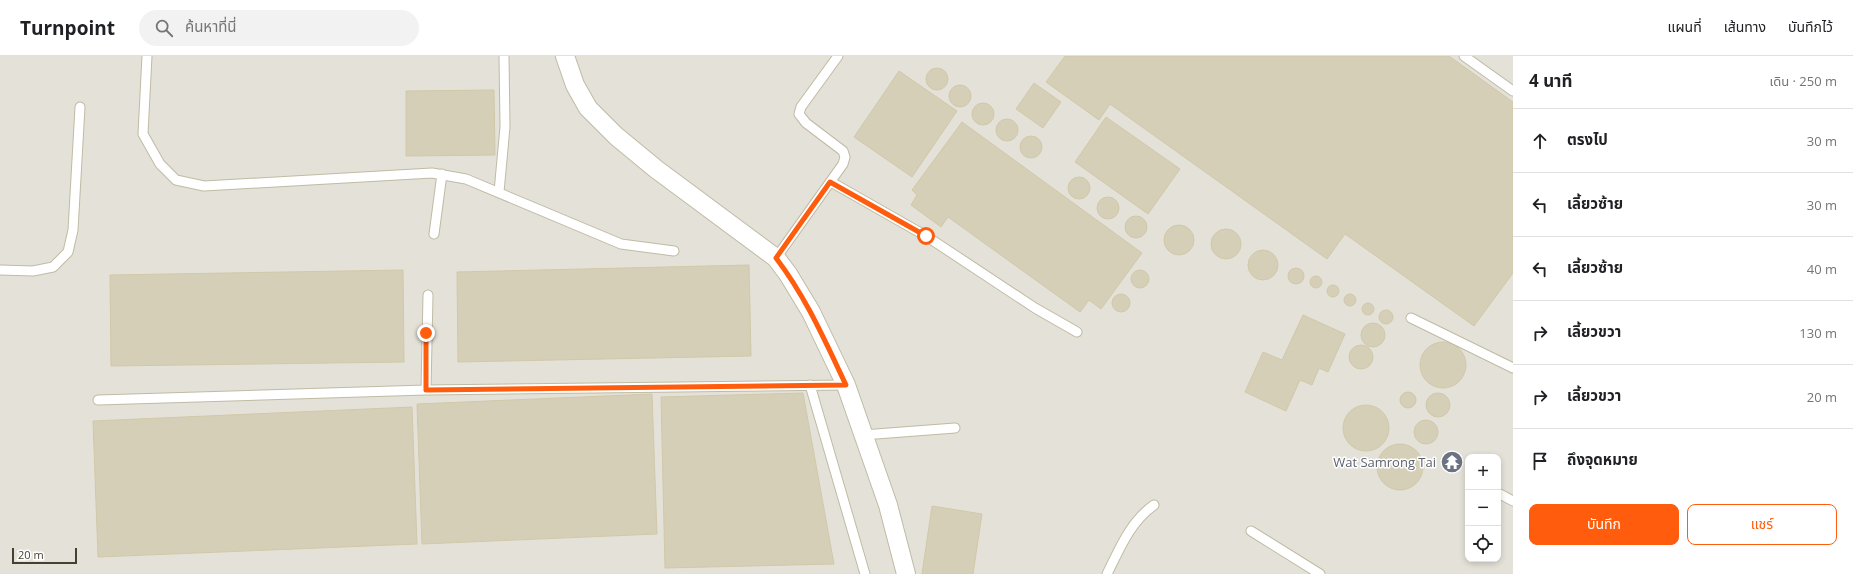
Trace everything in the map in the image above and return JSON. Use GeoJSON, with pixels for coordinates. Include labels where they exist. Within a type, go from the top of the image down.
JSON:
{"type":"FeatureCollection","features":[{"type":"Feature","properties":{"kind":"street"},"geometry":{"type":"LineString","coordinates":[[565,56],[575,85],[588,108],[616,136],[656,169],[776,258],[788,274],[811,312],[846,385],[888,504],[906,574]]}},
{"type":"Feature","properties":{"kind":"lane"},"geometry":{"type":"LineString","coordinates":[[148,56],[143,134],[160,164],[176,180],[204,186],[432,173],[442,174],[466,179],[621,244],[674,251]]}},
{"type":"Feature","properties":{"kind":"lane"},"geometry":{"type":"LineString","coordinates":[[499,192],[505,127],[504,56]]}},
{"type":"Feature","properties":{"kind":"lane"},"geometry":{"type":"LineString","coordinates":[[776,258],[843,164],[845,157],[843,151],[806,123],[799,114],[801,107],[838,56]]}},
{"type":"Feature","properties":{"kind":"lane"},"geometry":{"type":"LineString","coordinates":[[1464,56],[1513,91]]}},
{"type":"Feature","properties":{"kind":"lane"},"geometry":{"type":"LineString","coordinates":[[0,270],[33,271],[53,267],[68,252],[74,230],[80,107]]}},
{"type":"Feature","properties":{"kind":"lane"},"geometry":{"type":"LineString","coordinates":[[434,234],[442,174]]}},
{"type":"Feature","properties":{"kind":"lane"},"geometry":{"type":"LineString","coordinates":[[830,182],[926,236],[1035,308],[1077,332]]}},
{"type":"Feature","properties":{"kind":"lane"},"geometry":{"type":"LineString","coordinates":[[426,390],[428,295]]}},
{"type":"Feature","properties":{"kind":"lane"},"geometry":{"type":"LineString","coordinates":[[1412,318],[1513,368]]}},
{"type":"Feature","properties":{"kind":"lane"},"geometry":{"type":"LineString","coordinates":[[810,385],[865,574]]}},
{"type":"Feature","properties":{"kind":"lane"},"geometry":{"type":"LineString","coordinates":[[98,400],[426,390],[846,385]]}},
{"type":"Feature","properties":{"kind":"lane"},"geometry":{"type":"LineString","coordinates":[[864,435],[955,428]]}},
{"type":"Feature","properties":{"kind":"lane"},"geometry":{"type":"LineString","coordinates":[[1501,495],[1513,501]]}},
{"type":"Feature","properties":{"kind":"lane"},"geometry":{"type":"LineString","coordinates":[[1107,574],[1132,525],[1142,513],[1154,504]]}},
{"type":"Feature","properties":{"kind":"lane"},"geometry":{"type":"LineString","coordinates":[[1251,531],[1320,574]]}},
{"type":"Feature","properties":{"kind":"shaded area"},"geometry":{"type":"Polygon","coordinates":[[[0,56],[1513,56],[1513,574],[0,574],[0,56]]]}},
{"type":"Feature","properties":{"kind":"building"},"geometry":{"type":"Polygon","coordinates":[[[1065,56],[1449,56],[1513,102],[1513,273],[1474,326],[1345,234],[1327,259],[1110,104],[1099,120],[1046,82],[1065,56]]]}},
{"type":"Feature","properties":{"kind":"building"},"geometry":{"type":"Polygon","coordinates":[[[937,68],[945,71],[948,79],[945,87],[937,90],[929,87],[926,79],[929,71],[937,68]]]}},
{"type":"Feature","properties":{"kind":"building"},"geometry":{"type":"Polygon","coordinates":[[[899,71],[957,111],[912,177],[854,137],[899,71]]]}},
{"type":"Feature","properties":{"kind":"building"},"geometry":{"type":"Polygon","coordinates":[[[1034,83],[1061,102],[1043,128],[1016,109],[1034,83]]]}},
{"type":"Feature","properties":{"kind":"building"},"geometry":{"type":"Polygon","coordinates":[[[960,85],[968,88],[971,96],[968,104],[960,107],[952,104],[949,96],[952,88],[960,85]]]}},
{"type":"Feature","properties":{"kind":"building"},"geometry":{"type":"Polygon","coordinates":[[[494,90],[495,155],[406,156],[406,91],[494,90]]]}},
{"type":"Feature","properties":{"kind":"building"},"geometry":{"type":"Polygon","coordinates":[[[983,103],[991,106],[994,114],[991,122],[983,125],[975,122],[972,114],[975,106],[983,103]]]}},
{"type":"Feature","properties":{"kind":"building"},"geometry":{"type":"Polygon","coordinates":[[[1106,117],[1180,169],[1148,214],[1075,162],[1106,117]]]}},
{"type":"Feature","properties":{"kind":"building"},"geometry":{"type":"Polygon","coordinates":[[[1007,119],[1015,122],[1018,130],[1015,138],[1007,141],[999,138],[996,130],[999,122],[1007,119]]]}},
{"type":"Feature","properties":{"kind":"building"},"geometry":{"type":"Polygon","coordinates":[[[962,122],[1142,253],[1101,309],[1089,300],[1080,312],[948,217],[941,227],[911,205],[917,195],[912,190],[962,122]]]}},
{"type":"Feature","properties":{"kind":"building"},"geometry":{"type":"Polygon","coordinates":[[[1031,136],[1039,139],[1042,147],[1039,155],[1031,158],[1023,155],[1020,147],[1023,139],[1031,136]]]}},
{"type":"Feature","properties":{"kind":"building"},"geometry":{"type":"Polygon","coordinates":[[[1079,177],[1087,180],[1090,188],[1087,196],[1079,199],[1071,196],[1068,188],[1071,180],[1079,177]]]}},
{"type":"Feature","properties":{"kind":"building"},"geometry":{"type":"Polygon","coordinates":[[[1108,197],[1116,200],[1119,208],[1116,216],[1108,219],[1100,216],[1097,208],[1100,200],[1108,197]]]}},
{"type":"Feature","properties":{"kind":"building"},"geometry":{"type":"Polygon","coordinates":[[[1136,216],[1144,219],[1147,227],[1144,235],[1136,238],[1128,235],[1125,227],[1128,219],[1136,216]]]}},
{"type":"Feature","properties":{"kind":"building"},"geometry":{"type":"Polygon","coordinates":[[[1179,225],[1190,229],[1194,240],[1190,251],[1179,255],[1168,251],[1164,240],[1168,229],[1179,225]]]}},
{"type":"Feature","properties":{"kind":"building"},"geometry":{"type":"Polygon","coordinates":[[[1226,229],[1237,233],[1241,244],[1237,255],[1226,259],[1215,255],[1211,244],[1215,233],[1226,229]]]}},
{"type":"Feature","properties":{"kind":"building"},"geometry":{"type":"Polygon","coordinates":[[[1263,250],[1274,254],[1278,265],[1274,276],[1263,280],[1252,276],[1248,265],[1252,254],[1263,250]]]}},
{"type":"Feature","properties":{"kind":"building"},"geometry":{"type":"Polygon","coordinates":[[[749,265],[751,356],[458,362],[457,272],[749,265]]]}},
{"type":"Feature","properties":{"kind":"building"},"geometry":{"type":"Polygon","coordinates":[[[1296,268],[1302,270],[1304,276],[1302,282],[1296,284],[1290,282],[1288,276],[1290,270],[1296,268]]]}},
{"type":"Feature","properties":{"kind":"building"},"geometry":{"type":"Polygon","coordinates":[[[403,270],[404,362],[111,366],[110,275],[403,270]]]}},
{"type":"Feature","properties":{"kind":"building"},"geometry":{"type":"Polygon","coordinates":[[[1140,270],[1146,273],[1149,279],[1146,285],[1140,288],[1134,285],[1131,279],[1134,273],[1140,270]]]}},
{"type":"Feature","properties":{"kind":"building"},"geometry":{"type":"Polygon","coordinates":[[[1318,276],[1321,277],[1321,287],[1314,288],[1311,287],[1310,280],[1311,277],[1318,276]]]}},
{"type":"Feature","properties":{"kind":"building"},"geometry":{"type":"Polygon","coordinates":[[[1335,285],[1338,286],[1338,296],[1331,297],[1328,296],[1327,289],[1328,286],[1335,285]]]}},
{"type":"Feature","properties":{"kind":"building"},"geometry":{"type":"Polygon","coordinates":[[[1121,294],[1127,297],[1130,303],[1127,309],[1121,312],[1115,309],[1112,303],[1115,297],[1121,294]]]}},
{"type":"Feature","properties":{"kind":"building"},"geometry":{"type":"Polygon","coordinates":[[[1352,294],[1355,295],[1355,305],[1348,306],[1345,305],[1344,298],[1345,295],[1352,294]]]}},
{"type":"Feature","properties":{"kind":"building"},"geometry":{"type":"Polygon","coordinates":[[[1370,303],[1373,304],[1373,314],[1366,315],[1363,314],[1362,307],[1363,304],[1370,303]]]}},
{"type":"Feature","properties":{"kind":"building"},"geometry":{"type":"Polygon","coordinates":[[[1386,310],[1391,312],[1393,317],[1391,322],[1386,324],[1381,322],[1379,317],[1381,312],[1386,310]]]}},
{"type":"Feature","properties":{"kind":"building"},"geometry":{"type":"Polygon","coordinates":[[[1303,315],[1345,334],[1328,372],[1319,368],[1312,385],[1300,380],[1286,411],[1245,392],[1263,352],[1282,360],[1303,315]]]}},
{"type":"Feature","properties":{"kind":"building"},"geometry":{"type":"Polygon","coordinates":[[[1373,323],[1378,324],[1384,330],[1384,340],[1378,346],[1373,347],[1368,346],[1362,340],[1361,335],[1362,330],[1368,324],[1373,323]]]}},
{"type":"Feature","properties":{"kind":"building"},"geometry":{"type":"Polygon","coordinates":[[[1443,342],[1456,346],[1462,352],[1466,365],[1462,378],[1456,384],[1443,388],[1430,384],[1424,378],[1420,365],[1424,352],[1430,346],[1443,342]]]}},
{"type":"Feature","properties":{"kind":"building"},"geometry":{"type":"Polygon","coordinates":[[[1361,345],[1366,346],[1372,352],[1372,362],[1366,368],[1361,369],[1356,368],[1350,362],[1349,357],[1350,352],[1356,346],[1361,345]]]}},
{"type":"Feature","properties":{"kind":"building"},"geometry":{"type":"Polygon","coordinates":[[[1408,392],[1414,394],[1416,400],[1414,406],[1408,408],[1402,406],[1400,400],[1402,394],[1408,392]]]}},
{"type":"Feature","properties":{"kind":"building"},"geometry":{"type":"Polygon","coordinates":[[[803,393],[834,564],[665,568],[661,397],[803,393]]]}},
{"type":"Feature","properties":{"kind":"building"},"geometry":{"type":"Polygon","coordinates":[[[1438,393],[1443,394],[1449,400],[1449,410],[1443,416],[1438,417],[1433,416],[1427,410],[1426,405],[1427,400],[1433,394],[1438,393]]]}},
{"type":"Feature","properties":{"kind":"building"},"geometry":{"type":"Polygon","coordinates":[[[652,394],[657,534],[422,544],[417,404],[652,394]]]}},
{"type":"Feature","properties":{"kind":"building"},"geometry":{"type":"Polygon","coordinates":[[[1366,405],[1379,409],[1385,415],[1389,428],[1385,441],[1379,447],[1366,451],[1353,447],[1347,441],[1343,428],[1347,415],[1353,409],[1366,405]]]}},
{"type":"Feature","properties":{"kind":"building"},"geometry":{"type":"Polygon","coordinates":[[[412,407],[417,544],[98,557],[93,421],[412,407]]]}},
{"type":"Feature","properties":{"kind":"building"},"geometry":{"type":"Polygon","coordinates":[[[1426,420],[1431,421],[1437,427],[1437,437],[1431,443],[1426,444],[1421,443],[1415,437],[1414,432],[1415,427],[1421,421],[1426,420]]]}},
{"type":"Feature","properties":{"kind":"building"},"geometry":{"type":"Polygon","coordinates":[[[1400,444],[1413,448],[1419,454],[1423,467],[1419,480],[1413,486],[1400,490],[1387,486],[1381,480],[1377,467],[1381,454],[1387,448],[1400,444]]]}},
{"type":"Feature","properties":{"kind":"building"},"geometry":{"type":"Polygon","coordinates":[[[932,506],[982,514],[973,574],[922,574],[932,506]]]}},
{"type":"Feature","properties":{"kind":"place","name":"Wat Samrong Tai"},"geometry":{"type":"Point","coordinates":[1452,462]}},
{"type":"Feature","properties":{"kind":"route"},"geometry":{"type":"LineString","coordinates":[[426,333],[426,390],[846,385],[811,312],[788,274],[776,258],[830,182],[926,236]]}}]}
